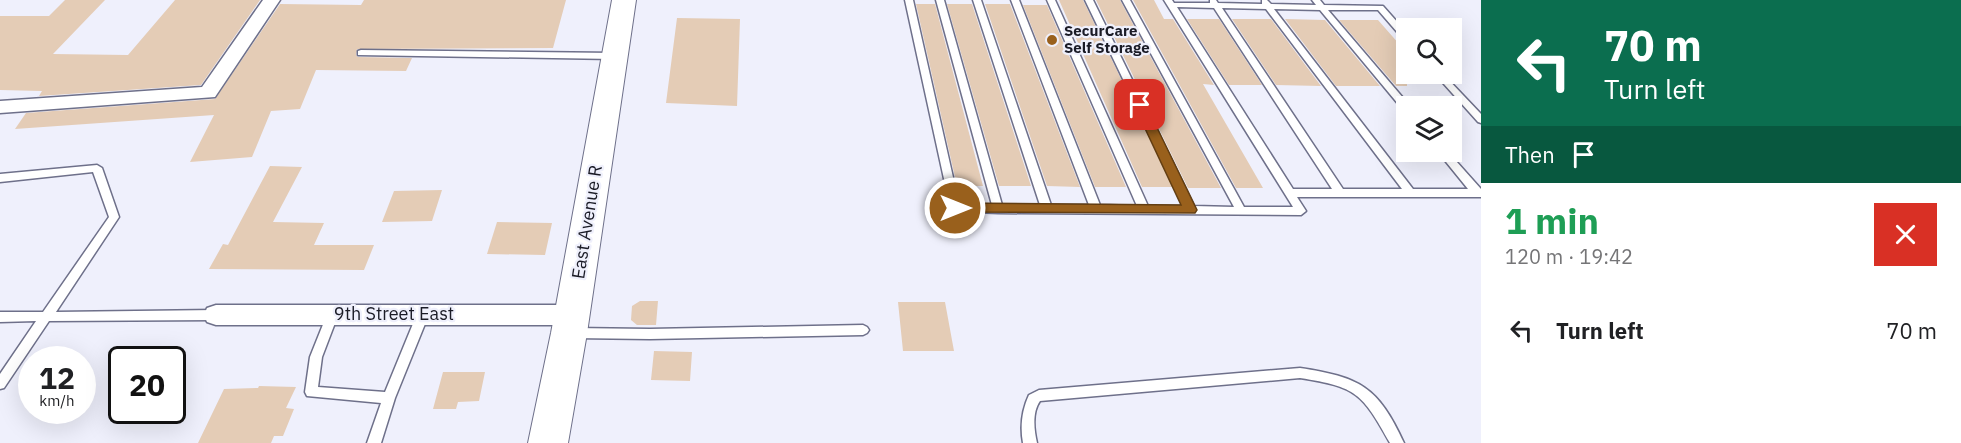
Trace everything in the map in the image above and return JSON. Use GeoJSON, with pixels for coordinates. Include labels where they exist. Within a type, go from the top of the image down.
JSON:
{"type":"FeatureCollection","features":[{"type":"Feature","properties":{"kind":"main road","name":"East Avenue R"},"geometry":{"type":"LineString","coordinates":[[548,443],[571,324],[624,0]]}},
{"type":"Feature","properties":{"kind":"street"},"geometry":{"type":"LineString","coordinates":[[0,107],[207,93],[272,0]]}},
{"type":"Feature","properties":{"kind":"street","name":"9th Street East"},"geometry":{"type":"LineString","coordinates":[[216,315],[423,314],[571,324]]}},
{"type":"Feature","properties":{"kind":"lane"},"geometry":{"type":"LineString","coordinates":[[909,0],[955,208],[1301,211],[1170,3]]}},
{"type":"Feature","properties":{"kind":"lane"},"geometry":{"type":"LineString","coordinates":[[940,0],[998,208]]}},
{"type":"Feature","properties":{"kind":"lane"},"geometry":{"type":"LineString","coordinates":[[978,0],[1047,209]]}},
{"type":"Feature","properties":{"kind":"lane"},"geometry":{"type":"LineString","coordinates":[[1015,0],[1096,209]]}},
{"type":"Feature","properties":{"kind":"lane"},"geometry":{"type":"LineString","coordinates":[[1051,0],[1144,209]]}},
{"type":"Feature","properties":{"kind":"lane"},"geometry":{"type":"LineString","coordinates":[[1089,0],[1191,210]]}},
{"type":"Feature","properties":{"kind":"lane"},"geometry":{"type":"LineString","coordinates":[[1126,0],[1241,210]]}},
{"type":"Feature","properties":{"kind":"lane"},"geometry":{"type":"LineString","coordinates":[[1373,0],[1396,26]]}},
{"type":"Feature","properties":{"kind":"lane"},"geometry":{"type":"LineString","coordinates":[[1170,3],[1320,4],[1380,8]]}},
{"type":"Feature","properties":{"kind":"lane"},"geometry":{"type":"LineString","coordinates":[[1214,3],[1340,193]]}},
{"type":"Feature","properties":{"kind":"lane"},"geometry":{"type":"LineString","coordinates":[[1265,3],[1410,193]]}},
{"type":"Feature","properties":{"kind":"lane"},"geometry":{"type":"LineString","coordinates":[[1320,4],[1396,96]]}},
{"type":"Feature","properties":{"kind":"lane"},"geometry":{"type":"LineString","coordinates":[[361,53],[615,56]]}},
{"type":"Feature","properties":{"kind":"lane"},"geometry":{"type":"LineString","coordinates":[[1448,84],[1481,120]]}},
{"type":"Feature","properties":{"kind":"lane"},"geometry":{"type":"LineString","coordinates":[[1452,162],[1479,193]]}},
{"type":"Feature","properties":{"kind":"lane"},"geometry":{"type":"LineString","coordinates":[[0,178],[97,168],[114,217],[0,384]]}},
{"type":"Feature","properties":{"kind":"lane"},"geometry":{"type":"LineString","coordinates":[[1291,193],[1479,193]]}},
{"type":"Feature","properties":{"kind":"lane"},"geometry":{"type":"LineString","coordinates":[[374,443],[389,398],[423,314]]}},
{"type":"Feature","properties":{"kind":"lane"},"geometry":{"type":"LineString","coordinates":[[0,317],[216,315]]}},
{"type":"Feature","properties":{"kind":"lane"},"geometry":{"type":"LineString","coordinates":[[332,315],[316,357],[311,392],[389,398]]}},
{"type":"Feature","properties":{"kind":"lane"},"geometry":{"type":"LineString","coordinates":[[571,324],[650,334],[863,330]]}},
{"type":"Feature","properties":{"kind":"lane"},"geometry":{"type":"LineString","coordinates":[[1030,443],[1029,410],[1033,399],[1039,396],[1300,373],[1339,378],[1360,389],[1372,399],[1397,443]]}},
{"type":"Feature","properties":{"kind":"building"},"geometry":{"type":"Polygon","coordinates":[[[65,0],[105,0],[53,54],[128,55],[175,0],[260,0],[201,85],[39,96],[42,91],[0,90],[0,16],[49,16],[65,0]]]}},
{"type":"Feature","properties":{"kind":"building"},"geometry":{"type":"Polygon","coordinates":[[[364,0],[566,0],[553,48],[357,49],[358,57],[412,58],[406,71],[316,70],[300,109],[271,111],[252,157],[190,162],[214,115],[15,129],[26,113],[215,99],[280,4],[361,5],[364,0]]]}},
{"type":"Feature","properties":{"kind":"building"},"geometry":{"type":"Polygon","coordinates":[[[1059,0],[1083,0],[1173,187],[1142,187],[1059,0]]]}},
{"type":"Feature","properties":{"kind":"building"},"geometry":{"type":"Polygon","coordinates":[[[1096,0],[1120,0],[1221,188],[1188,188],[1096,0]]]}},
{"type":"Feature","properties":{"kind":"building"},"geometry":{"type":"Polygon","coordinates":[[[1133,0],[1154,0],[1164,19],[1173,19],[1214,85],[1203,84],[1263,188],[1236,188],[1133,0]]]}},
{"type":"Feature","properties":{"kind":"building"},"geometry":{"type":"Polygon","coordinates":[[[916,4],[935,4],[983,186],[957,186],[916,4]]]}},
{"type":"Feature","properties":{"kind":"building"},"geometry":{"type":"Polygon","coordinates":[[[947,4],[972,4],[1031,186],[999,186],[947,4]]]}},
{"type":"Feature","properties":{"kind":"building"},"geometry":{"type":"Polygon","coordinates":[[[985,4],[1010,4],[1080,187],[1047,186],[985,4]]]}},
{"type":"Feature","properties":{"kind":"building"},"geometry":{"type":"Polygon","coordinates":[[[1023,5],[1047,5],[1126,187],[1095,187],[1023,5]]]}},
{"type":"Feature","properties":{"kind":"building"},"geometry":{"type":"Polygon","coordinates":[[[677,18],[740,19],[737,106],[666,103],[677,18]]]}},
{"type":"Feature","properties":{"kind":"building"},"geometry":{"type":"Polygon","coordinates":[[[1187,19],[1219,19],[1262,85],[1229,85],[1187,19]]]}},
{"type":"Feature","properties":{"kind":"building"},"geometry":{"type":"Polygon","coordinates":[[[1232,19],[1271,19],[1321,86],[1276,85],[1232,19]]]}},
{"type":"Feature","properties":{"kind":"building"},"geometry":{"type":"Polygon","coordinates":[[[1285,19],[1325,20],[1380,86],[1336,86],[1285,19]]]}},
{"type":"Feature","properties":{"kind":"building"},"geometry":{"type":"Polygon","coordinates":[[[1339,20],[1378,20],[1396,40],[1396,84],[1407,84],[1407,86],[1396,86],[1339,20]]]}},
{"type":"Feature","properties":{"kind":"building"},"geometry":{"type":"Polygon","coordinates":[[[270,166],[302,167],[273,222],[324,223],[314,245],[374,245],[364,270],[209,269],[223,244],[228,245],[270,166]]]}},
{"type":"Feature","properties":{"kind":"building"},"geometry":{"type":"Polygon","coordinates":[[[442,190],[432,221],[382,222],[394,191],[442,190]]]}},
{"type":"Feature","properties":{"kind":"building"},"geometry":{"type":"Polygon","coordinates":[[[497,222],[552,223],[545,255],[487,254],[497,222]]]}},
{"type":"Feature","properties":{"kind":"building"},"geometry":{"type":"Polygon","coordinates":[[[640,301],[658,301],[656,325],[637,325],[631,320],[632,306],[640,301]]]}},
{"type":"Feature","properties":{"kind":"building"},"geometry":{"type":"Polygon","coordinates":[[[898,302],[945,302],[954,351],[903,351],[898,302]]]}},
{"type":"Feature","properties":{"kind":"building"},"geometry":{"type":"Polygon","coordinates":[[[654,351],[692,352],[690,381],[651,380],[654,351]]]}},
{"type":"Feature","properties":{"kind":"building"},"geometry":{"type":"Polygon","coordinates":[[[443,372],[485,372],[479,401],[458,402],[456,409],[433,409],[443,372]]]}},
{"type":"Feature","properties":{"kind":"building"},"geometry":{"type":"Polygon","coordinates":[[[259,386],[296,387],[286,408],[294,409],[283,436],[274,436],[271,443],[198,443],[224,389],[258,388],[259,386]]]}},
{"type":"Feature","properties":{"kind":"place","name":"SecurCare Self Storage"},"geometry":{"type":"Point","coordinates":[1052,40]}},
{"type":"Feature","properties":{"kind":"route"},"geometry":{"type":"LineString","coordinates":[[955,208],[1191,210],[1140,105]]}}]}
